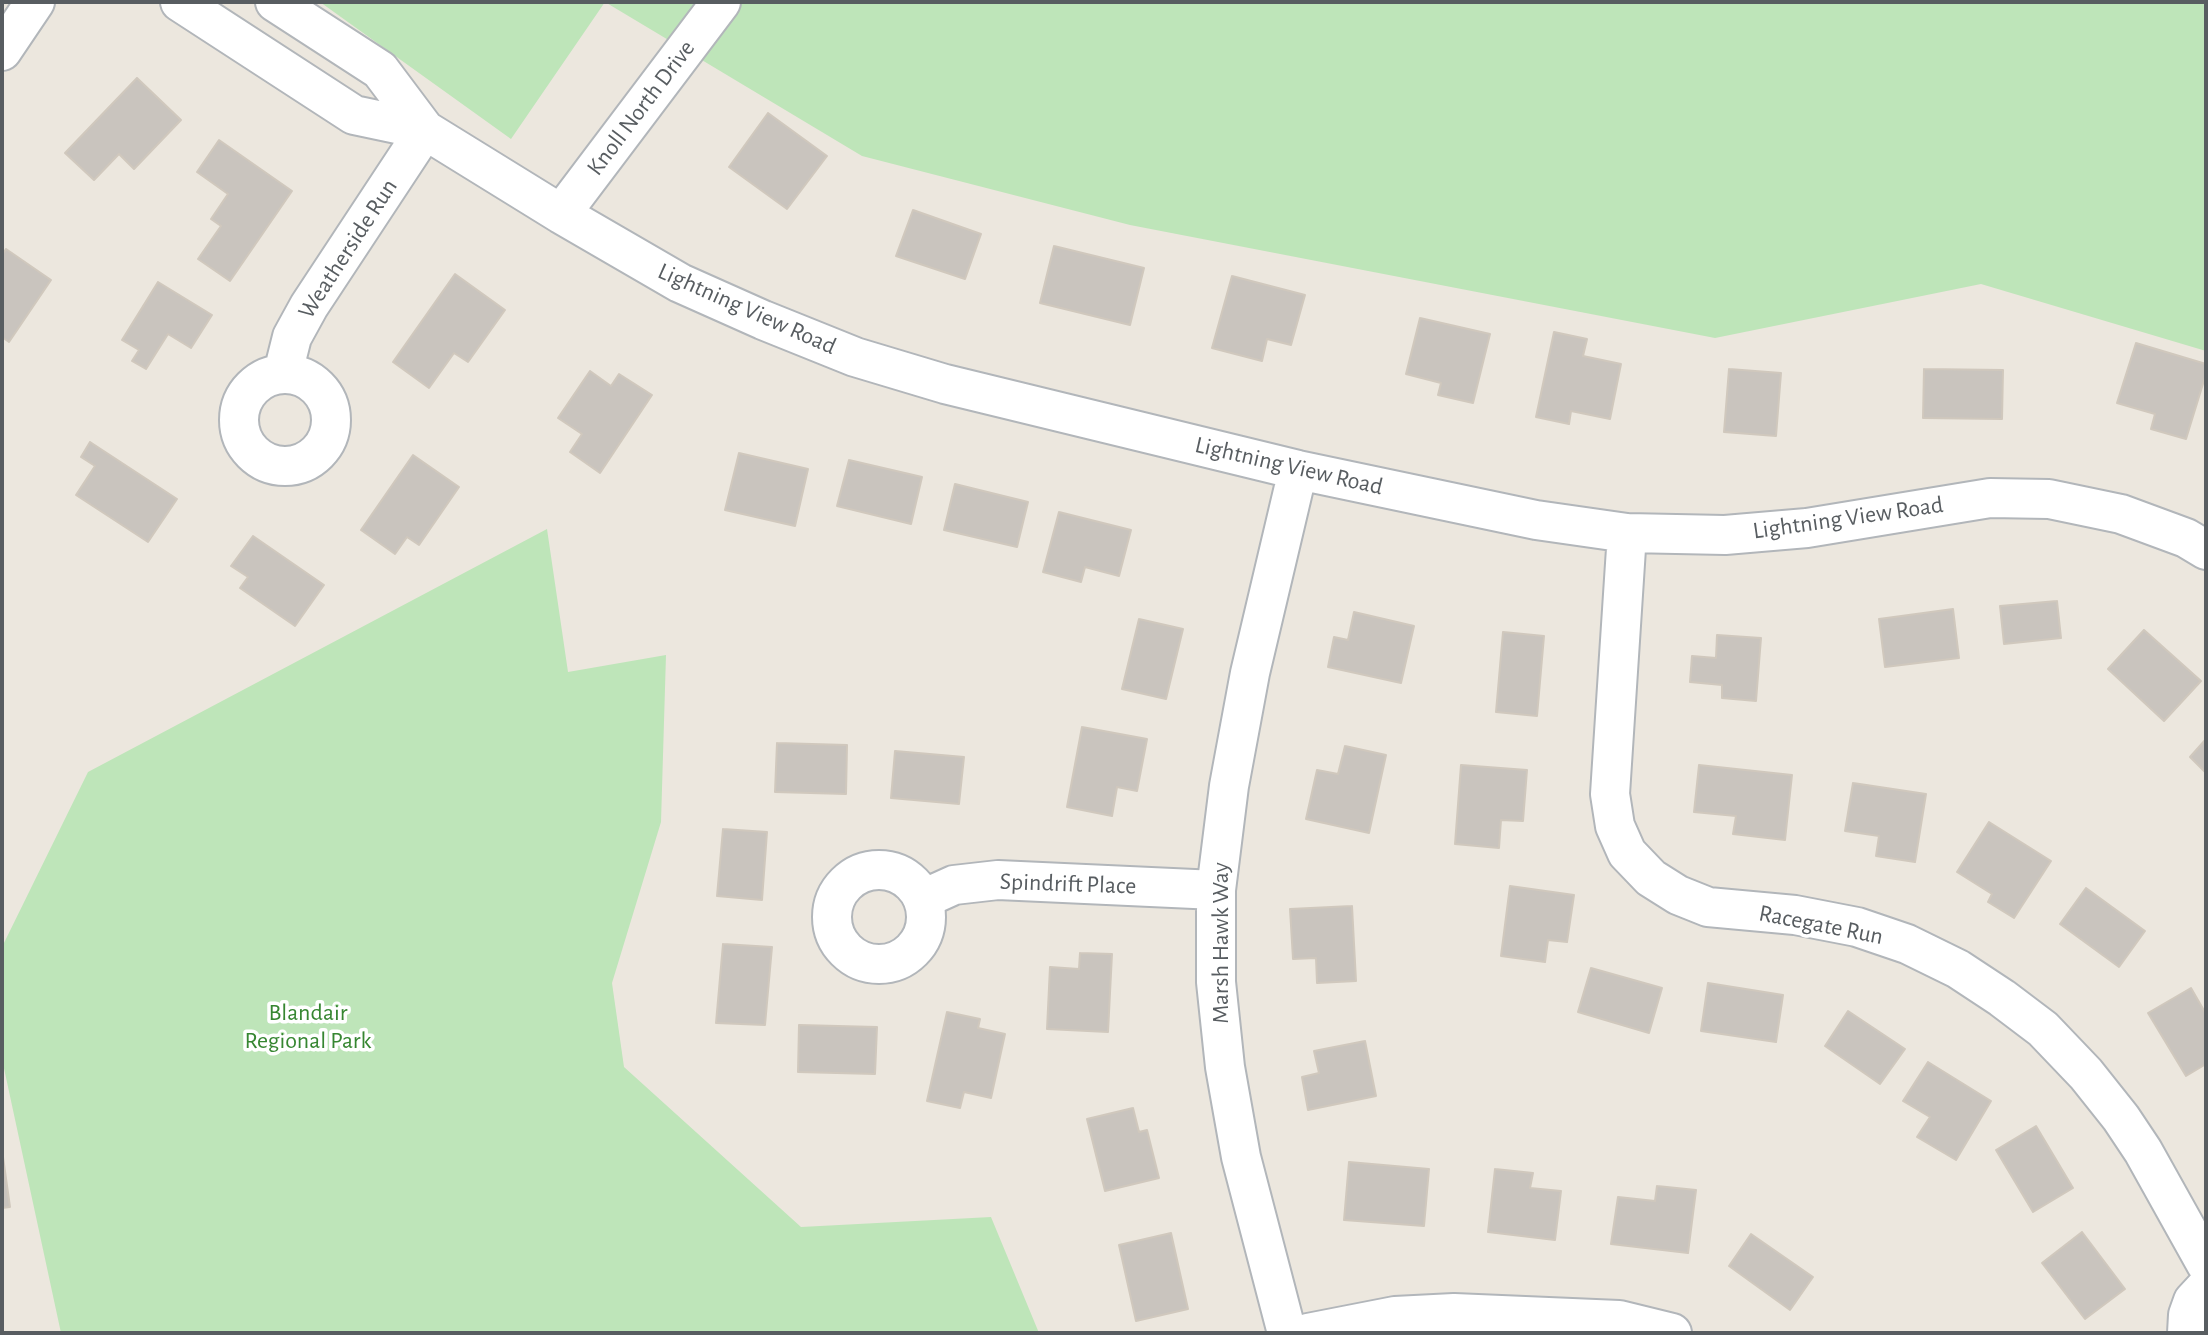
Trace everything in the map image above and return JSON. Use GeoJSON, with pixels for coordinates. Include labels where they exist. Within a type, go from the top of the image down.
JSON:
{"type":"FeatureCollection","features":[{"type":"Feature","properties":{"kind":"street"},"geometry":{"type":"LineString","coordinates":[[2,51],[35,2]]}},
{"type":"Feature","properties":{"kind":"street","name":"Lightning View Road"},"geometry":{"type":"LineString","coordinates":[[180,2],[354,115],[425,130],[680,283],[855,358],[946,384],[1298,470],[1536,520],[1628,533],[1739,534],[1807,528],[1990,498],[2049,499],[2122,514],[2186,538],[2206,550]]}},
{"type":"Feature","properties":{"kind":"street","name":"Lightning View Road"},"geometry":{"type":"LineString","coordinates":[[275,2],[380,70],[425,130]]}},
{"type":"Feature","properties":{"kind":"street","name":"Knoll North Drive"},"geometry":{"type":"LineString","coordinates":[[561,214],[721,2]]}},
{"type":"Feature","properties":{"kind":"street","name":"Weatherside Run"},"geometry":{"type":"LineString","coordinates":[[284,373],[292,337],[309,306],[425,130]]}},
{"type":"Feature","properties":{"kind":"street","name":"Marsh Hawk Way"},"geometry":{"type":"LineString","coordinates":[[1287,1333],[1241,1157],[1225,1067],[1216,982],[1216,890],[1229,786],[1250,673],[1298,470]]}},
{"type":"Feature","properties":{"kind":"street","name":"Racegate Run"},"geometry":{"type":"LineString","coordinates":[[1628,533],[1610,794],[1615,826],[1627,853],[1651,878],[1688,899],[1708,906],[1795,915],[1857,927],[1908,944],[1958,969],[2002,998],[2043,1029],[2086,1074],[2121,1118],[2143,1151],[2206,1264]]}},
{"type":"Feature","properties":{"kind":"street","name":"Spindrift Place"},"geometry":{"type":"LineString","coordinates":[[923,899],[954,886],[998,880],[1216,890]]}},
{"type":"Feature","properties":{"kind":"street"},"geometry":{"type":"LineString","coordinates":[[2188,1333],[2188,1315],[2193,1301],[2206,1287]]}},
{"type":"Feature","properties":{"kind":"street"},"geometry":{"type":"LineString","coordinates":[[1308,1333],[1395,1315],[1454,1312],[1619,1320],[1672,1333]]}},
{"type":"Feature","properties":{"kind":"green space"},"geometry":{"type":"Polygon","coordinates":[[[320,2],[605,2],[511,139],[320,2]]]}},
{"type":"Feature","properties":{"kind":"green space"},"geometry":{"type":"Polygon","coordinates":[[[605,2],[2206,2],[2206,351],[1981,284],[1715,338],[1130,225],[862,156],[605,2]]]}},
{"type":"Feature","properties":{"kind":"green space","name":"Blandair Regional Park"},"geometry":{"type":"Polygon","coordinates":[[[547,529],[568,672],[666,655],[661,822],[612,983],[624,1067],[801,1227],[991,1217],[1039,1333],[61,1333],[2,1059],[2,947],[88,772],[547,529]]]}},
{"type":"Feature","properties":{"kind":"building"},"geometry":{"type":"Polygon","coordinates":[[[137,78],[181,120],[134,169],[119,154],[94,180],[65,153],[137,78]]]}},
{"type":"Feature","properties":{"kind":"building"},"geometry":{"type":"Polygon","coordinates":[[[768,113],[827,156],[787,209],[729,167],[768,113]]]}},
{"type":"Feature","properties":{"kind":"building"},"geometry":{"type":"Polygon","coordinates":[[[219,140],[292,191],[230,281],[198,259],[221,226],[211,219],[228,194],[197,172],[219,140]]]}},
{"type":"Feature","properties":{"kind":"building"},"geometry":{"type":"Polygon","coordinates":[[[913,210],[981,234],[965,279],[896,256],[913,210]]]}},
{"type":"Feature","properties":{"kind":"building"},"geometry":{"type":"Polygon","coordinates":[[[1054,246],[1144,268],[1130,325],[1040,303],[1054,246]]]}},
{"type":"Feature","properties":{"kind":"building"},"geometry":{"type":"Polygon","coordinates":[[[6,249],[51,280],[9,342],[2,337],[2,255],[6,249]]]}},
{"type":"Feature","properties":{"kind":"building"},"geometry":{"type":"Polygon","coordinates":[[[455,274],[505,310],[468,362],[454,353],[429,388],[393,362],[455,274]]]}},
{"type":"Feature","properties":{"kind":"building"},"geometry":{"type":"Polygon","coordinates":[[[1232,276],[1305,295],[1291,345],[1267,339],[1262,361],[1212,348],[1232,276]]]}},
{"type":"Feature","properties":{"kind":"building"},"geometry":{"type":"Polygon","coordinates":[[[158,282],[212,315],[191,348],[168,334],[146,369],[132,361],[139,350],[122,340],[158,282]]]}},
{"type":"Feature","properties":{"kind":"building"},"geometry":{"type":"Polygon","coordinates":[[[1420,318],[1490,334],[1473,403],[1438,395],[1441,383],[1406,374],[1420,318]]]}},
{"type":"Feature","properties":{"kind":"building"},"geometry":{"type":"Polygon","coordinates":[[[1554,332],[1587,339],[1583,356],[1621,364],[1610,419],[1571,411],[1569,424],[1536,417],[1554,332]]]}},
{"type":"Feature","properties":{"kind":"building"},"geometry":{"type":"Polygon","coordinates":[[[2136,343],[2206,364],[2206,374],[2186,439],[2151,429],[2155,414],[2117,403],[2136,343]]]}},
{"type":"Feature","properties":{"kind":"building"},"geometry":{"type":"Polygon","coordinates":[[[1729,369],[1781,373],[1776,436],[1724,432],[1729,369]]]}},
{"type":"Feature","properties":{"kind":"building"},"geometry":{"type":"Polygon","coordinates":[[[1924,369],[2003,370],[2002,419],[1923,418],[1924,369]]]}},
{"type":"Feature","properties":{"kind":"building"},"geometry":{"type":"Polygon","coordinates":[[[590,371],[611,386],[619,374],[652,395],[600,473],[570,452],[582,434],[558,418],[590,371]]]}},
{"type":"Feature","properties":{"kind":"building"},"geometry":{"type":"Polygon","coordinates":[[[90,442],[177,499],[148,542],[76,495],[95,466],[81,457],[90,442]]]}},
{"type":"Feature","properties":{"kind":"building"},"geometry":{"type":"Polygon","coordinates":[[[739,453],[808,469],[795,526],[725,510],[739,453]]]}},
{"type":"Feature","properties":{"kind":"building"},"geometry":{"type":"Polygon","coordinates":[[[413,455],[459,487],[419,545],[407,537],[395,554],[361,530],[413,455]]]}},
{"type":"Feature","properties":{"kind":"building"},"geometry":{"type":"Polygon","coordinates":[[[849,460],[922,477],[911,524],[837,506],[849,460]]]}},
{"type":"Feature","properties":{"kind":"building"},"geometry":{"type":"Polygon","coordinates":[[[955,484],[1028,502],[1017,547],[944,530],[955,484]]]}},
{"type":"Feature","properties":{"kind":"building"},"geometry":{"type":"Polygon","coordinates":[[[1059,512],[1131,530],[1119,576],[1085,567],[1081,582],[1043,572],[1059,512]]]}},
{"type":"Feature","properties":{"kind":"building"},"geometry":{"type":"Polygon","coordinates":[[[253,536],[324,585],[295,626],[240,588],[248,577],[231,566],[253,536]]]}},
{"type":"Feature","properties":{"kind":"building"},"geometry":{"type":"Polygon","coordinates":[[[2057,601],[2061,638],[2004,644],[2000,606],[2057,601]]]}},
{"type":"Feature","properties":{"kind":"building"},"geometry":{"type":"Polygon","coordinates":[[[1953,609],[1959,658],[1885,667],[1879,619],[1953,609]]]}},
{"type":"Feature","properties":{"kind":"building"},"geometry":{"type":"Polygon","coordinates":[[[1354,612],[1414,626],[1401,683],[1328,667],[1334,637],[1348,640],[1354,612]]]}},
{"type":"Feature","properties":{"kind":"building"},"geometry":{"type":"Polygon","coordinates":[[[1139,619],[1183,629],[1166,699],[1122,689],[1139,619]]]}},
{"type":"Feature","properties":{"kind":"building"},"geometry":{"type":"Polygon","coordinates":[[[2144,630],[2201,681],[2164,721],[2108,669],[2144,630]]]}},
{"type":"Feature","properties":{"kind":"building"},"geometry":{"type":"Polygon","coordinates":[[[1503,632],[1544,636],[1537,716],[1496,712],[1503,632]]]}},
{"type":"Feature","properties":{"kind":"building"},"geometry":{"type":"Polygon","coordinates":[[[1717,635],[1761,638],[1756,701],[1722,698],[1722,685],[1690,682],[1692,656],[1716,658],[1717,635]]]}},
{"type":"Feature","properties":{"kind":"building"},"geometry":{"type":"Polygon","coordinates":[[[1082,727],[1147,739],[1137,791],[1117,787],[1112,816],[1067,807],[1082,727]]]}},
{"type":"Feature","properties":{"kind":"building"},"geometry":{"type":"Polygon","coordinates":[[[2206,739],[2206,773],[2190,757],[2206,739]]]}},
{"type":"Feature","properties":{"kind":"building"},"geometry":{"type":"Polygon","coordinates":[[[777,743],[847,745],[846,794],[775,792],[777,743]]]}},
{"type":"Feature","properties":{"kind":"building"},"geometry":{"type":"Polygon","coordinates":[[[1345,746],[1386,755],[1369,833],[1306,819],[1317,770],[1338,774],[1345,746]]]}},
{"type":"Feature","properties":{"kind":"building"},"geometry":{"type":"Polygon","coordinates":[[[895,751],[964,757],[959,804],[891,798],[895,751]]]}},
{"type":"Feature","properties":{"kind":"building"},"geometry":{"type":"Polygon","coordinates":[[[1461,765],[1527,770],[1523,821],[1501,820],[1499,848],[1455,844],[1461,765]]]}},
{"type":"Feature","properties":{"kind":"building"},"geometry":{"type":"Polygon","coordinates":[[[1699,765],[1792,775],[1785,840],[1733,834],[1736,816],[1694,812],[1699,765]]]}},
{"type":"Feature","properties":{"kind":"building"},"geometry":{"type":"Polygon","coordinates":[[[1853,783],[1926,794],[1915,862],[1876,856],[1879,836],[1845,831],[1853,783]]]}},
{"type":"Feature","properties":{"kind":"building"},"geometry":{"type":"Polygon","coordinates":[[[1989,822],[2051,861],[2014,918],[1988,902],[1992,894],[1957,872],[1989,822]]]}},
{"type":"Feature","properties":{"kind":"building"},"geometry":{"type":"Polygon","coordinates":[[[723,829],[767,832],[762,900],[717,896],[723,829]]]}},
{"type":"Feature","properties":{"kind":"building"},"geometry":{"type":"Polygon","coordinates":[[[1510,886],[1574,895],[1567,942],[1548,940],[1545,962],[1501,956],[1510,886]]]}},
{"type":"Feature","properties":{"kind":"building"},"geometry":{"type":"Polygon","coordinates":[[[2086,888],[2145,931],[2119,967],[2060,924],[2086,888]]]}},
{"type":"Feature","properties":{"kind":"building"},"geometry":{"type":"Polygon","coordinates":[[[1352,906],[1356,981],[1317,983],[1316,958],[1293,959],[1290,909],[1352,906]]]}},
{"type":"Feature","properties":{"kind":"building"},"geometry":{"type":"Polygon","coordinates":[[[723,944],[772,947],[765,1025],[716,1023],[723,944]]]}},
{"type":"Feature","properties":{"kind":"building"},"geometry":{"type":"Polygon","coordinates":[[[1080,953],[1112,954],[1108,1032],[1047,1029],[1050,967],[1079,969],[1080,953]]]}},
{"type":"Feature","properties":{"kind":"building"},"geometry":{"type":"Polygon","coordinates":[[[1591,968],[1662,988],[1649,1033],[1578,1012],[1591,968]]]}},
{"type":"Feature","properties":{"kind":"building"},"geometry":{"type":"Polygon","coordinates":[[[1708,983],[1783,995],[1776,1042],[1701,1031],[1708,983]]]}},
{"type":"Feature","properties":{"kind":"building"},"geometry":{"type":"Polygon","coordinates":[[[2191,988],[2206,1014],[2206,1064],[2186,1076],[2148,1013],[2191,988]]]}},
{"type":"Feature","properties":{"kind":"building"},"geometry":{"type":"Polygon","coordinates":[[[1848,1011],[1905,1049],[1880,1084],[1825,1046],[1848,1011]]]}},
{"type":"Feature","properties":{"kind":"building"},"geometry":{"type":"Polygon","coordinates":[[[947,1012],[980,1019],[978,1028],[1005,1034],[991,1098],[964,1092],[960,1108],[927,1101],[947,1012]]]}},
{"type":"Feature","properties":{"kind":"building"},"geometry":{"type":"Polygon","coordinates":[[[799,1025],[877,1027],[875,1074],[798,1072],[799,1025]]]}},
{"type":"Feature","properties":{"kind":"building"},"geometry":{"type":"Polygon","coordinates":[[[1365,1041],[1376,1096],[1308,1110],[1302,1077],[1319,1073],[1314,1051],[1365,1041]]]}},
{"type":"Feature","properties":{"kind":"building"},"geometry":{"type":"Polygon","coordinates":[[[1928,1062],[1991,1101],[1956,1160],[1917,1137],[1930,1117],[1903,1101],[1928,1062]]]}},
{"type":"Feature","properties":{"kind":"building"},"geometry":{"type":"Polygon","coordinates":[[[1133,1108],[1139,1132],[1147,1130],[1159,1178],[1105,1191],[1087,1119],[1133,1108]]]}},
{"type":"Feature","properties":{"kind":"building"},"geometry":{"type":"Polygon","coordinates":[[[2036,1126],[2073,1188],[2033,1212],[1996,1150],[2036,1126]]]}},
{"type":"Feature","properties":{"kind":"building"},"geometry":{"type":"Polygon","coordinates":[[[2,1150],[10,1207],[2,1208],[2,1150]]]}},
{"type":"Feature","properties":{"kind":"building"},"geometry":{"type":"Polygon","coordinates":[[[1349,1162],[1429,1169],[1424,1226],[1344,1220],[1349,1162]]]}},
{"type":"Feature","properties":{"kind":"building"},"geometry":{"type":"Polygon","coordinates":[[[1495,1169],[1533,1173],[1530,1188],[1561,1191],[1555,1240],[1488,1232],[1495,1169]]]}},
{"type":"Feature","properties":{"kind":"building"},"geometry":{"type":"Polygon","coordinates":[[[1657,1186],[1696,1190],[1688,1253],[1611,1244],[1618,1197],[1655,1201],[1657,1186]]]}},
{"type":"Feature","properties":{"kind":"building"},"geometry":{"type":"Polygon","coordinates":[[[2082,1232],[2125,1289],[2085,1319],[2042,1263],[2082,1232]]]}},
{"type":"Feature","properties":{"kind":"building"},"geometry":{"type":"Polygon","coordinates":[[[1171,1233],[1188,1309],[1136,1321],[1119,1245],[1171,1233]]]}},
{"type":"Feature","properties":{"kind":"building"},"geometry":{"type":"Polygon","coordinates":[[[1751,1234],[1813,1277],[1790,1310],[1729,1266],[1751,1234]]]}}]}
